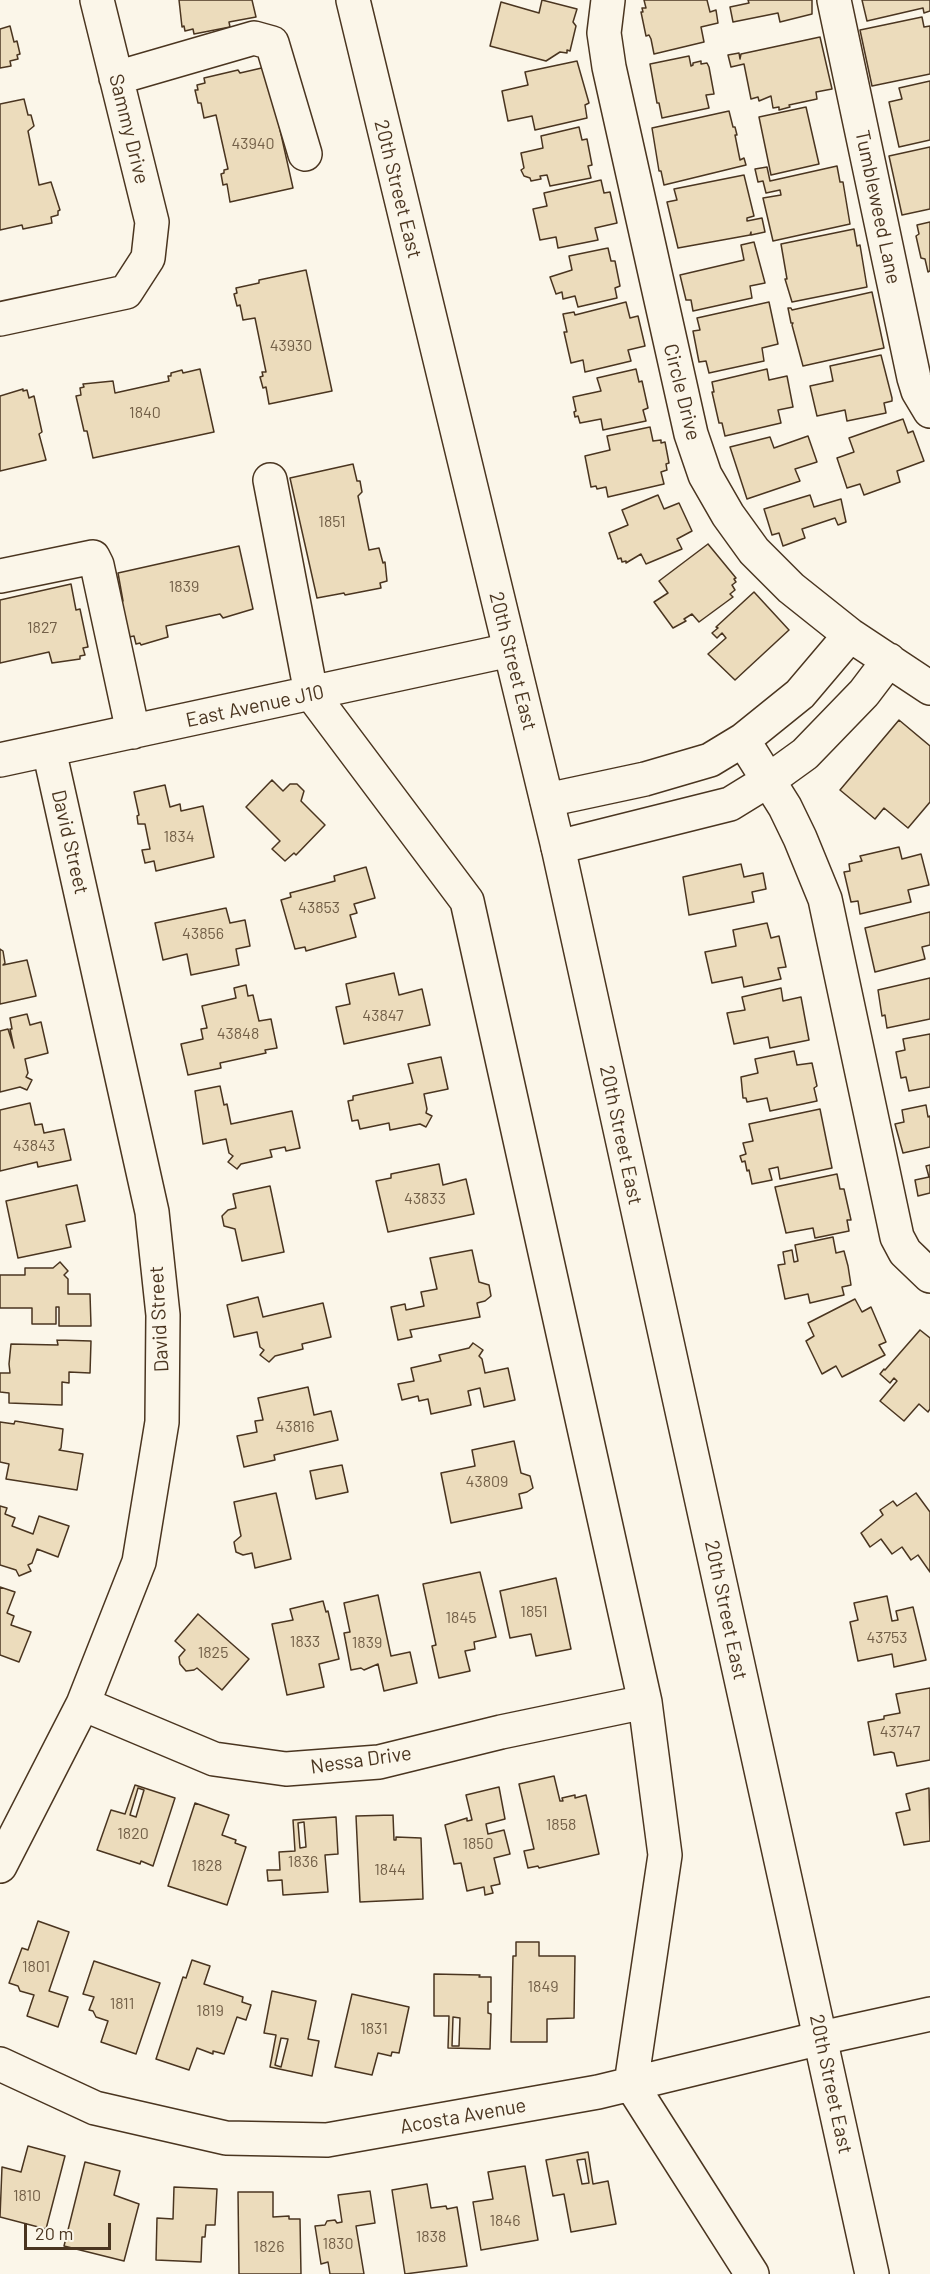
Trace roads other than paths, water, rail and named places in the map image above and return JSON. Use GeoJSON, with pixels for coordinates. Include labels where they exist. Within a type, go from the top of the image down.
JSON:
{"type":"FeatureCollection","features":[{"type":"Feature","properties":{"kind":"street","name":"Sammy Drive"},"geometry":{"type":"LineString","coordinates":[[0,319],[126,292],[148,258],[152,222],[97,0]]}},
{"type":"Feature","properties":{"kind":"street","name":"20th Street East"},"geometry":{"type":"LineString","coordinates":[[353,0],[558,847],[872,2274]]}},
{"type":"Feature","properties":{"kind":"street","name":"Circle Drive"},"geometry":{"type":"LineString","coordinates":[[608,0],[604,33],[609,67],[691,434],[705,475],[728,515],[754,551],[791,588],[850,635],[930,688]]}},
{"type":"Feature","properties":{"kind":"street","name":"Tumbleweed Lane"},"geometry":{"type":"LineString","coordinates":[[834,0],[914,378],[918,391],[930,411]]}},
{"type":"Feature","properties":{"kind":"street"},"geometry":{"type":"LineString","coordinates":[[116,78],[254,38],[272,43],[305,154]]}},
{"type":"Feature","properties":{"kind":"street"},"geometry":{"type":"LineString","coordinates":[[270,480],[311,693],[467,901],[645,1702],[665,1855],[631,2084],[752,2274]]}},
{"type":"Feature","properties":{"kind":"street"},"geometry":{"type":"LineString","coordinates":[[0,576],[93,557],[97,565],[133,732]]}},
{"type":"Feature","properties":{"kind":"street"},"geometry":{"type":"LineString","coordinates":[[547,800],[645,779],[711,760],[743,740],[800,694],[850,635]]}},
{"type":"Feature","properties":{"kind":"street","name":"East Avenue J10"},"geometry":{"type":"LineString","coordinates":[[0,760],[510,650]]}},
{"type":"Feature","properties":{"kind":"street"},"geometry":{"type":"LineString","coordinates":[[558,847],[730,804],[805,754],[864,693],[889,660]]}},
{"type":"Feature","properties":{"kind":"street"},"geometry":{"type":"LineString","coordinates":[[743,740],[769,780],[800,838],[825,899],[897,1237],[905,1252],[930,1276]]}},
{"type":"Feature","properties":{"kind":"street","name":"David Street"},"geometry":{"type":"LineString","coordinates":[[0,1866],[83,1704],[140,1562],[162,1422],[163,1315],[152,1212],[49,750]]}},
{"type":"Feature","properties":{"kind":"street","name":"Nessa Drive"},"geometry":{"type":"LineString","coordinates":[[83,1704],[214,1759],[286,1769],[379,1762],[501,1732],[645,1702]]}},
{"type":"Feature","properties":{"kind":"street","name":"Acosta Avenue"},"geometry":{"type":"LineString","coordinates":[[0,2064],[95,2108],[226,2138],[327,2140],[598,2092],[930,2014]]}}]}
